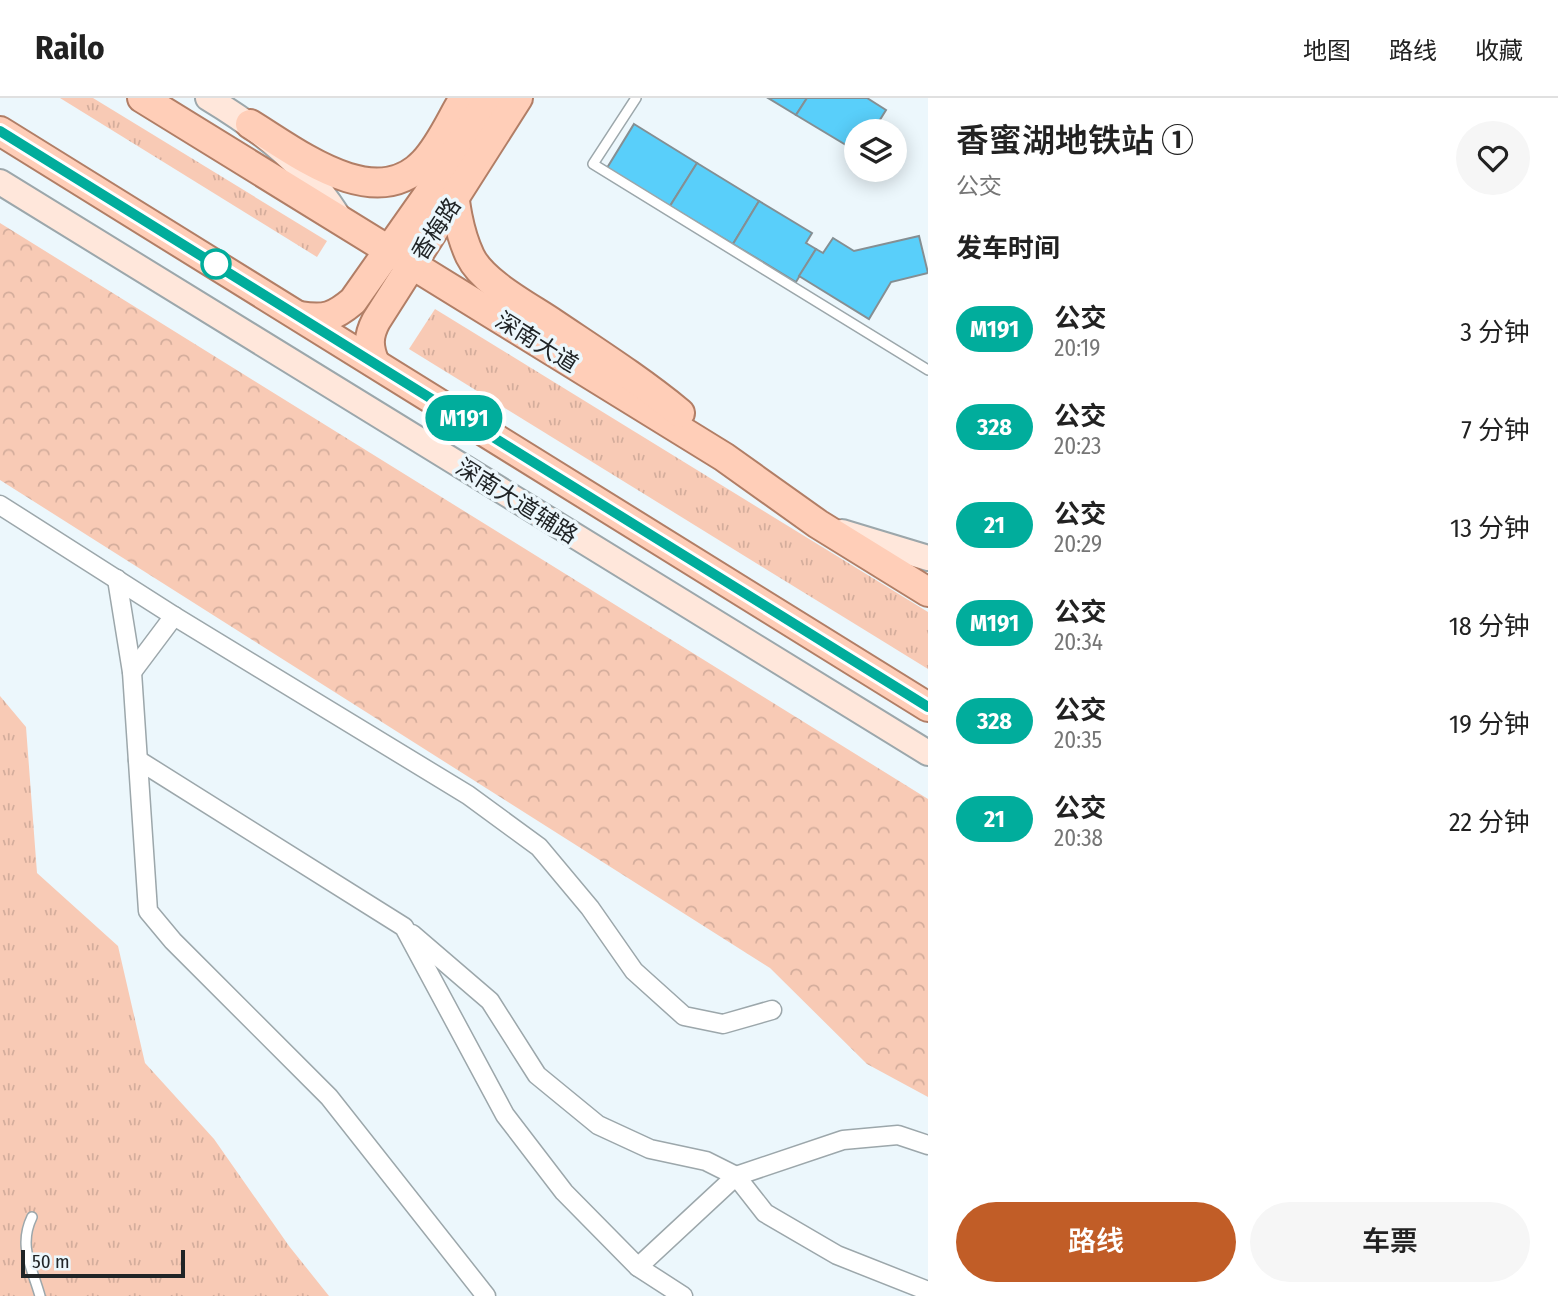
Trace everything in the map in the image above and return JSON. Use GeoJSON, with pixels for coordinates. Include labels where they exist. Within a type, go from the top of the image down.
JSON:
{"type":"FeatureCollection","features":[{"type":"Feature","properties":{"kind":"main road","name":"深南大道"},"geometry":{"type":"LineString","coordinates":[[142,98],[724,457],[818,524],[928,592]]}},
{"type":"Feature","properties":{"kind":"main road"},"geometry":{"type":"LineString","coordinates":[[208,98],[304,157],[343,176],[375,183],[391,181],[410,173],[423,163],[438,143],[458,103]]}},
{"type":"Feature","properties":{"kind":"main road","name":"香梅路"},"geometry":{"type":"LineString","coordinates":[[300,316],[317,318],[341,312],[361,292],[450,161],[489,98]]}},
{"type":"Feature","properties":{"kind":"main road","name":"香梅路"},"geometry":{"type":"LineString","coordinates":[[375,362],[369,346],[371,330],[518,98]]}},
{"type":"Feature","properties":{"kind":"main road"},"geometry":{"type":"LineString","coordinates":[[250,124],[283,151],[325,195],[341,221]]}},
{"type":"Feature","properties":{"kind":"main road"},"geometry":{"type":"LineString","coordinates":[[0,131],[928,707]]}},
{"type":"Feature","properties":{"kind":"main road"},"geometry":{"type":"LineString","coordinates":[[450,161],[458,221],[470,256],[481,272],[653,391],[683,415],[724,457]]}},
{"type":"Feature","properties":{"kind":"main road","name":"深南大道辅路"},"geometry":{"type":"LineString","coordinates":[[0,182],[928,753]]}},
{"type":"Feature","properties":{"kind":"main road"},"geometry":{"type":"LineString","coordinates":[[818,524],[928,558]]}},
{"type":"Feature","properties":{"kind":"street"},"geometry":{"type":"LineString","coordinates":[[0,505],[468,795],[539,847],[590,908],[634,971],[684,1016],[723,1024],[772,1010]]}},
{"type":"Feature","properties":{"kind":"street"},"geometry":{"type":"LineString","coordinates":[[117,579],[132,672],[148,911],[173,941],[329,1097],[486,1296]]}},
{"type":"Feature","properties":{"kind":"street"},"geometry":{"type":"LineString","coordinates":[[132,672],[174,615]]}},
{"type":"Feature","properties":{"kind":"street"},"geometry":{"type":"LineString","coordinates":[[138,760],[404,927],[490,1001],[537,1075],[597,1125],[650,1149],[706,1161],[736,1175],[765,1213],[837,1255],[928,1291]]}},
{"type":"Feature","properties":{"kind":"street"},"geometry":{"type":"LineString","coordinates":[[404,927],[505,1115],[564,1192],[638,1267],[683,1296]]}},
{"type":"Feature","properties":{"kind":"street"},"geometry":{"type":"LineString","coordinates":[[638,1267],[736,1175],[843,1140],[898,1135],[928,1145]]}},
{"type":"Feature","properties":{"kind":"lane"},"geometry":{"type":"LineString","coordinates":[[636,98],[593,164],[928,370]]}},
{"type":"Feature","properties":{"kind":"lane"},"geometry":{"type":"LineString","coordinates":[[32,1217],[24,1240],[40,1296]]}},
{"type":"Feature","properties":{"kind":"green space"},"geometry":{"type":"Polygon","coordinates":[[[60,98],[93,98],[327,241],[317,257],[60,98]]]}},
{"type":"Feature","properties":{"kind":"green space"},"geometry":{"type":"Polygon","coordinates":[[[0,223],[928,799],[928,1097],[867,1064],[770,968],[0,480],[0,223]]]}},
{"type":"Feature","properties":{"kind":"green space"},"geometry":{"type":"Polygon","coordinates":[[[435,309],[928,612],[928,669],[409,349],[435,309]]]}},
{"type":"Feature","properties":{"kind":"green space"},"geometry":{"type":"Polygon","coordinates":[[[0,696],[26,727],[37,873],[118,946],[145,1063],[214,1139],[289,1246],[329,1296],[0,1296],[0,696]]]}},
{"type":"Feature","properties":{"kind":"building"},"geometry":{"type":"Polygon","coordinates":[[[768,98],[807,98],[796,115],[768,98]]]}},
{"type":"Feature","properties":{"kind":"building"},"geometry":{"type":"Polygon","coordinates":[[[807,98],[867,98],[886,110],[880,119],[844,119],[844,144],[796,115],[807,98]]]}},
{"type":"Feature","properties":{"kind":"building"},"geometry":{"type":"Polygon","coordinates":[[[634,124],[697,163],[670,206],[607,168],[634,124]]]}},
{"type":"Feature","properties":{"kind":"building"},"geometry":{"type":"Polygon","coordinates":[[[697,163],[759,201],[733,244],[670,206],[697,163]]]}},
{"type":"Feature","properties":{"kind":"building"},"geometry":{"type":"Polygon","coordinates":[[[759,201],[812,233],[806,243],[816,249],[796,282],[733,244],[759,201]]]}},
{"type":"Feature","properties":{"kind":"building"},"geometry":{"type":"Polygon","coordinates":[[[919,236],[928,273],[891,282],[869,319],[799,276],[816,249],[823,253],[833,238],[854,251],[919,236]]]}},
{"type":"Feature","properties":{"kind":"bus line","name":"M191"},"geometry":{"type":"LineString","coordinates":[[0,131],[928,707]]}}]}
